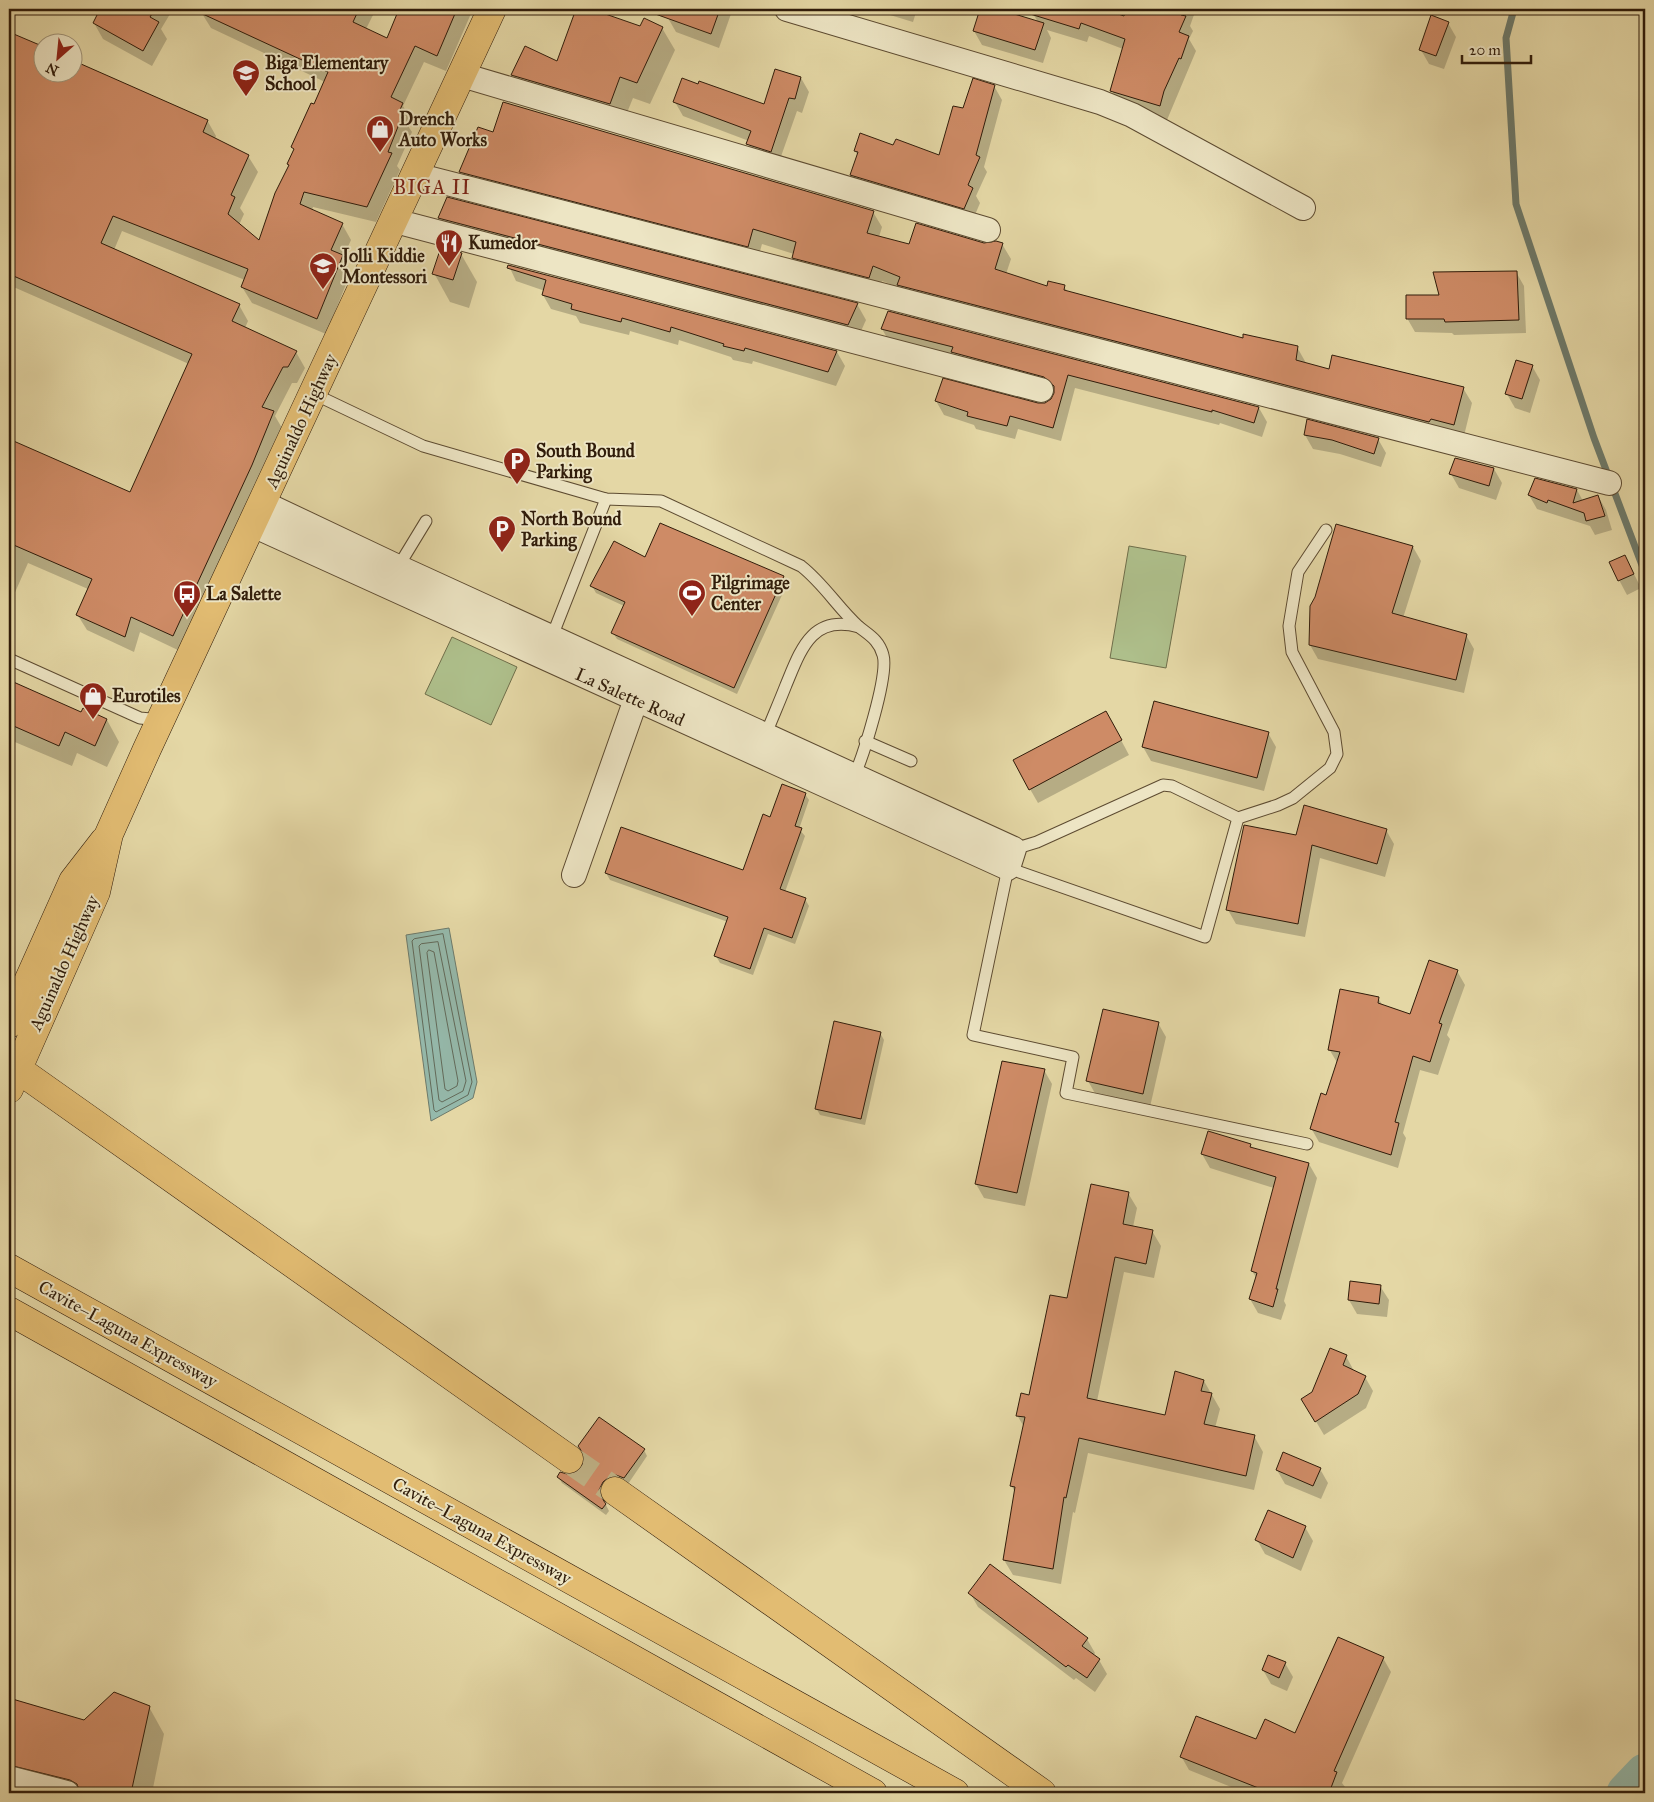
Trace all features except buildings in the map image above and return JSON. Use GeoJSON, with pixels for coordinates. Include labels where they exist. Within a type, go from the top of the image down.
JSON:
{"type":"FeatureCollection","features":[{"type":"Feature","properties":{"kind":"main road","name":"Aguinaldo Highway"},"geometry":{"type":"LineString","coordinates":[[11,1074],[96,892],[109,834],[160,720],[258,514],[492,9]]}},
{"type":"Feature","properties":{"kind":"main road","name":"Aguinaldo Highway"},"geometry":{"type":"LineString","coordinates":[[9,1024],[73,881],[109,834]]}},
{"type":"Feature","properties":{"kind":"main road"},"geometry":{"type":"LineString","coordinates":[[11,1074],[569,1459]]}},
{"type":"Feature","properties":{"kind":"main road","name":"Cavite–Laguna Expressway"},"geometry":{"type":"LineString","coordinates":[[9,1268],[955,1793]]}},
{"type":"Feature","properties":{"kind":"main road"},"geometry":{"type":"LineString","coordinates":[[9,1311],[873,1793]]}},
{"type":"Feature","properties":{"kind":"main road"},"geometry":{"type":"LineString","coordinates":[[615,1491],[1042,1793]]}},
{"type":"Feature","properties":{"kind":"street"},"geometry":{"type":"LineString","coordinates":[[787,9],[1100,102],[1132,115],[1303,208]]}},
{"type":"Feature","properties":{"kind":"street"},"geometry":{"type":"LineString","coordinates":[[462,75],[988,230]]}},
{"type":"Feature","properties":{"kind":"street"},"geometry":{"type":"LineString","coordinates":[[416,175],[1609,483]]}},
{"type":"Feature","properties":{"kind":"street"},"geometry":{"type":"LineString","coordinates":[[395,220],[1041,390]]}},
{"type":"Feature","properties":{"kind":"street","name":"La Salette Road"},"geometry":{"type":"LineString","coordinates":[[258,514],[398,567],[547,647]]}},
{"type":"Feature","properties":{"kind":"street","name":"La Salette Road"},"geometry":{"type":"LineString","coordinates":[[258,514],[1011,858]]}},
{"type":"Feature","properties":{"kind":"street"},"geometry":{"type":"LineString","coordinates":[[574,875],[640,689]]}},
{"type":"Feature","properties":{"kind":"street"},"geometry":{"type":"LineString","coordinates":[[9,1778],[67,1793]]}},
{"type":"Feature","properties":{"kind":"lane"},"geometry":{"type":"LineString","coordinates":[[314,394],[423,446],[606,499],[661,501],[801,566],[817,578],[859,627],[877,642],[885,665],[884,677],[850,785]]}},
{"type":"Feature","properties":{"kind":"lane"},"geometry":{"type":"LineString","coordinates":[[547,647],[606,499]]}},
{"type":"Feature","properties":{"kind":"lane"},"geometry":{"type":"LineString","coordinates":[[398,567],[426,521]]}},
{"type":"Feature","properties":{"kind":"lane"},"geometry":{"type":"LineString","coordinates":[[1307,1144],[1066,1092],[1073,1057],[973,1035],[1011,858],[1037,842],[1163,785],[1172,786],[1238,818],[1278,805],[1292,798],[1330,768],[1337,754],[1334,732],[1292,652],[1289,626],[1298,572],[1326,530]]}},
{"type":"Feature","properties":{"kind":"lane"},"geometry":{"type":"LineString","coordinates":[[762,745],[796,660],[809,639],[823,628],[835,624],[859,627]]}},
{"type":"Feature","properties":{"kind":"lane"},"geometry":{"type":"LineString","coordinates":[[9,659],[140,718],[160,720]]}},
{"type":"Feature","properties":{"kind":"lane"},"geometry":{"type":"LineString","coordinates":[[865,741],[911,762]]}},
{"type":"Feature","properties":{"kind":"lane"},"geometry":{"type":"LineString","coordinates":[[1011,858],[1205,937],[1238,818]]}},
{"type":"Feature","properties":{"kind":"green space"},"geometry":{"type":"Polygon","coordinates":[[[1129,546],[1186,556],[1166,668],[1110,658],[1129,546]]]}},
{"type":"Feature","properties":{"kind":"green space"},"geometry":{"type":"Polygon","coordinates":[[[452,637],[517,667],[491,725],[425,694],[452,637]]]}},
{"type":"Feature","properties":{"kind":"water"},"geometry":{"type":"Polygon","coordinates":[[[449,928],[477,1082],[473,1098],[431,1121],[406,935],[449,928]]]}},
{"type":"Feature","properties":{"kind":"waterway"},"geometry":{"type":"LineString","coordinates":[[1514,9],[1506,38],[1516,204],[1594,438],[1645,573]]}},
{"type":"Feature","properties":{"kind":"waterway"},"geometry":{"type":"LineString","coordinates":[[1627,1793],[1645,1774]]}},
{"type":"Feature","properties":{"kind":"tunnel"},"geometry":{"type":"LineString","coordinates":[[569,1459],[615,1491]]}},
{"type":"Feature","properties":{"kind":"place","name":"Biga Elementary School"},"geometry":{"type":"Point","coordinates":[246,97]}},
{"type":"Feature","properties":{"kind":"place","name":"Drench Auto Works"},"geometry":{"type":"Point","coordinates":[380,153]}},
{"type":"Feature","properties":{"kind":"place","name":"Kumedor"},"geometry":{"type":"Point","coordinates":[449,267]}},
{"type":"Feature","properties":{"kind":"place","name":"Jolli Kiddie Montessori"},"geometry":{"type":"Point","coordinates":[323,290]}},
{"type":"Feature","properties":{"kind":"place","name":"South Bound Parking"},"geometry":{"type":"Point","coordinates":[517,485]}},
{"type":"Feature","properties":{"kind":"place","name":"North Bound Parking"},"geometry":{"type":"Point","coordinates":[502,553]}},
{"type":"Feature","properties":{"kind":"place","name":"Pilgrimage Center"},"geometry":{"type":"Point","coordinates":[692,617]}},
{"type":"Feature","properties":{"kind":"place","name":"La Salette"},"geometry":{"type":"Point","coordinates":[187,618]}},
{"type":"Feature","properties":{"kind":"place","name":"Eurotiles"},"geometry":{"type":"Point","coordinates":[93,720]}},
{"type":"Feature","properties":{"kind":"district","name":"BIGA II"},"geometry":{"type":"Point","coordinates":[432,187]}}]}
